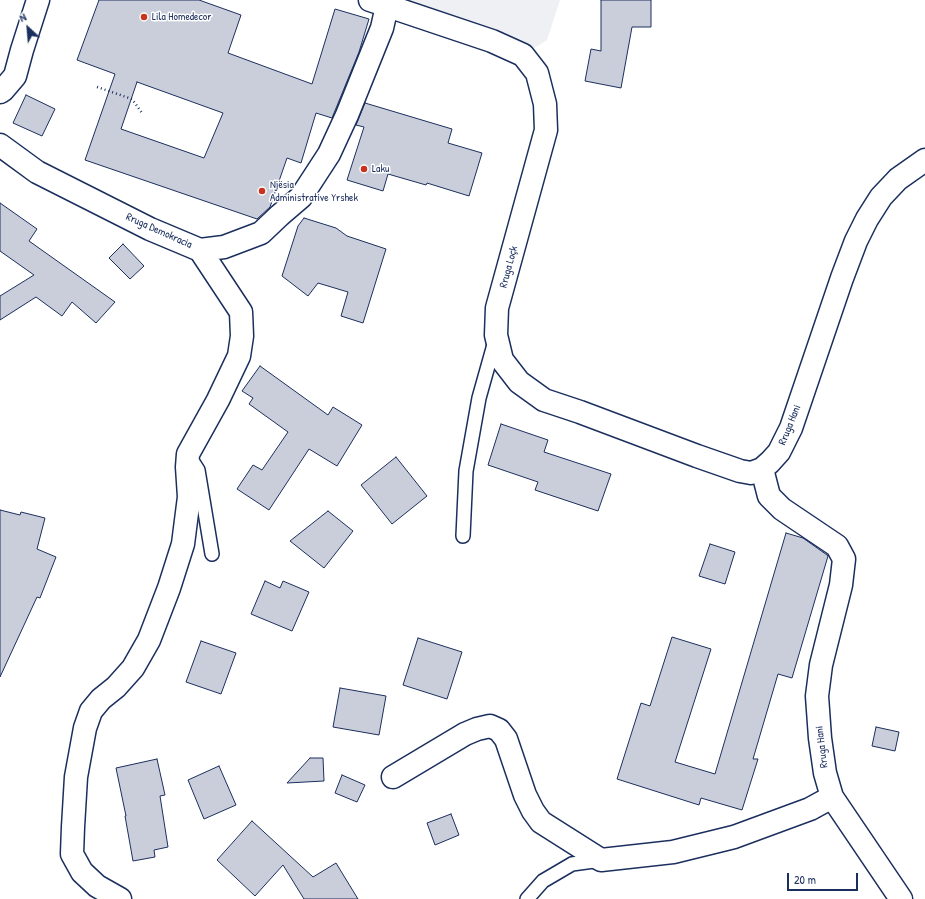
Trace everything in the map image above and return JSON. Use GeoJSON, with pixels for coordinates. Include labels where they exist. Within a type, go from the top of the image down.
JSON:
{"type":"FeatureCollection","features":[{"type":"Feature","properties":{"kind":"street"},"geometry":{"type":"LineString","coordinates":[[0,92],[15,76],[38,0]]}},
{"type":"Feature","properties":{"kind":"street","name":"Rruga Demokracia"},"geometry":{"type":"LineString","coordinates":[[0,145],[37,172],[150,229],[200,250],[224,247],[261,233],[301,197],[329,154],[347,115],[382,28],[379,3]]}},
{"type":"Feature","properties":{"kind":"street","name":"Rruga Loçk"},"geometry":{"type":"LineString","coordinates":[[379,3],[492,41],[523,55],[537,73],[545,104],[546,130],[497,308],[496,335],[502,360],[519,382],[544,400],[696,456],[750,473],[762,469]]}},
{"type":"Feature","properties":{"kind":"street","name":"Rruga Hani"},"geometry":{"type":"LineString","coordinates":[[901,899],[832,797],[825,773],[820,738],[817,696],[821,665],[841,585],[844,559],[837,546],[782,509],[769,496],[762,469],[780,452],[791,428],[842,278],[867,218],[881,196],[898,179],[925,160]]}},
{"type":"Feature","properties":{"kind":"street"},"geometry":{"type":"LineString","coordinates":[[120,899],[97,886],[82,872],[72,854],[76,777],[85,728],[91,711],[101,699],[116,687],[133,668],[149,640],[169,588],[183,544],[189,498],[188,454],[218,400],[238,356],[242,336],[241,312],[200,250]]}},
{"type":"Feature","properties":{"kind":"street"},"geometry":{"type":"LineString","coordinates":[[393,777],[465,734],[490,726],[499,730],[506,739],[525,795],[532,810],[541,822],[601,860],[673,852],[734,837],[810,809],[832,797]]}},
{"type":"Feature","properties":{"kind":"lane"},"geometry":{"type":"LineString","coordinates":[[463,536],[468,457],[478,398],[496,335]]}},
{"type":"Feature","properties":{"kind":"lane"},"geometry":{"type":"LineString","coordinates":[[188,454],[198,470],[212,554]]}},
{"type":"Feature","properties":{"kind":"lane"},"geometry":{"type":"LineString","coordinates":[[527,899],[542,881],[572,864],[601,860]]}},
{"type":"Feature","properties":{"kind":"path"},"geometry":{"type":"LineString","coordinates":[[97,87],[132,99],[142,113]]}},
{"type":"Feature","properties":{"kind":"shaded area"},"geometry":{"type":"Polygon","coordinates":[[[370,0],[560,0],[547,40],[523,55],[370,0]]]}},
{"type":"Feature","properties":{"kind":"building"},"geometry":{"type":"Polygon","coordinates":[[[99,0],[199,0],[241,15],[228,53],[312,84],[335,9],[369,19],[359,52],[332,118],[316,113],[301,163],[287,158],[270,207],[257,219],[85,160],[115,74],[77,60],[99,0]],[[137,82],[121,129],[204,158],[223,113],[137,82]]]}},
{"type":"Feature","properties":{"kind":"building"},"geometry":{"type":"Polygon","coordinates":[[[601,0],[651,0],[651,27],[632,27],[621,88],[585,81],[591,49],[601,51],[601,0]]]}},
{"type":"Feature","properties":{"kind":"building"},"geometry":{"type":"Polygon","coordinates":[[[26,95],[55,109],[42,136],[13,123],[26,95]]]}},
{"type":"Feature","properties":{"kind":"building"},"geometry":{"type":"Polygon","coordinates":[[[365,103],[452,129],[448,143],[482,153],[469,196],[427,183],[426,185],[388,174],[383,191],[347,180],[364,127],[356,125],[365,103]]]}},
{"type":"Feature","properties":{"kind":"building"},"geometry":{"type":"Polygon","coordinates":[[[0,203],[37,229],[29,241],[115,302],[96,323],[72,302],[62,316],[36,297],[0,320],[0,296],[34,275],[0,251],[0,203]]]}},
{"type":"Feature","properties":{"kind":"building"},"geometry":{"type":"Polygon","coordinates":[[[304,218],[336,228],[347,236],[386,249],[363,323],[341,316],[348,292],[318,283],[308,296],[282,276],[298,226],[304,218]]]}},
{"type":"Feature","properties":{"kind":"building"},"geometry":{"type":"Polygon","coordinates":[[[123,244],[144,266],[130,279],[109,258],[123,244]]]}},
{"type":"Feature","properties":{"kind":"building"},"geometry":{"type":"Polygon","coordinates":[[[260,366],[328,415],[333,407],[362,425],[337,466],[309,449],[269,510],[237,489],[253,465],[262,470],[288,432],[249,404],[253,398],[242,391],[260,366]]]}},
{"type":"Feature","properties":{"kind":"building"},"geometry":{"type":"Polygon","coordinates":[[[501,424],[548,440],[544,452],[611,474],[598,511],[535,490],[538,482],[488,465],[501,424]]]}},
{"type":"Feature","properties":{"kind":"building"},"geometry":{"type":"Polygon","coordinates":[[[396,457],[427,496],[392,524],[361,485],[396,457]]]}},
{"type":"Feature","properties":{"kind":"building"},"geometry":{"type":"Polygon","coordinates":[[[0,510],[20,515],[21,512],[45,518],[37,549],[56,557],[40,598],[37,597],[0,677],[0,510]]]}},
{"type":"Feature","properties":{"kind":"building"},"geometry":{"type":"Polygon","coordinates":[[[328,511],[353,531],[324,568],[290,541],[328,511]]]}},
{"type":"Feature","properties":{"kind":"building"},"geometry":{"type":"Polygon","coordinates":[[[786,533],[803,538],[828,556],[792,678],[778,674],[753,759],[758,759],[742,810],[701,798],[699,805],[617,779],[641,703],[650,706],[672,637],[711,649],[675,762],[715,774],[786,533]]]}},
{"type":"Feature","properties":{"kind":"building"},"geometry":{"type":"Polygon","coordinates":[[[710,544],[735,552],[725,584],[699,576],[710,544]]]}},
{"type":"Feature","properties":{"kind":"building"},"geometry":{"type":"Polygon","coordinates":[[[265,581],[280,588],[283,581],[309,592],[292,631],[251,614],[265,581]]]}},
{"type":"Feature","properties":{"kind":"building"},"geometry":{"type":"Polygon","coordinates":[[[418,638],[462,652],[447,699],[403,685],[418,638]]]}},
{"type":"Feature","properties":{"kind":"building"},"geometry":{"type":"Polygon","coordinates":[[[201,641],[236,653],[221,694],[186,682],[201,641]]]}},
{"type":"Feature","properties":{"kind":"building"},"geometry":{"type":"Polygon","coordinates":[[[340,688],[386,696],[379,735],[333,727],[340,688]]]}},
{"type":"Feature","properties":{"kind":"building"},"geometry":{"type":"Polygon","coordinates":[[[876,727],[899,732],[895,751],[872,746],[876,727]]]}},
{"type":"Feature","properties":{"kind":"building"},"geometry":{"type":"Polygon","coordinates":[[[310,758],[323,758],[324,781],[287,783],[310,758]]]}},
{"type":"Feature","properties":{"kind":"building"},"geometry":{"type":"Polygon","coordinates":[[[157,759],[165,795],[160,796],[168,847],[154,850],[155,857],[133,861],[126,816],[116,768],[157,759]]]}},
{"type":"Feature","properties":{"kind":"building"},"geometry":{"type":"Polygon","coordinates":[[[219,766],[236,805],[204,819],[188,780],[219,766]]]}},
{"type":"Feature","properties":{"kind":"building"},"geometry":{"type":"Polygon","coordinates":[[[342,775],[365,785],[357,802],[335,793],[342,775]]]}},
{"type":"Feature","properties":{"kind":"building"},"geometry":{"type":"Polygon","coordinates":[[[451,814],[459,835],[435,845],[427,823],[451,814]]]}},
{"type":"Feature","properties":{"kind":"building"},"geometry":{"type":"Polygon","coordinates":[[[252,821],[313,877],[336,863],[358,899],[304,899],[283,865],[255,896],[217,860],[252,821]]]}},
{"type":"Feature","properties":{"kind":"place","name":"Lila Homedecor"},"geometry":{"type":"Point","coordinates":[144,17]}},
{"type":"Feature","properties":{"kind":"place","name":"Laku"},"geometry":{"type":"Point","coordinates":[364,169]}},
{"type":"Feature","properties":{"kind":"place","name":"Njësia Administrative Yrshek"},"geometry":{"type":"Point","coordinates":[262,191]}}]}
